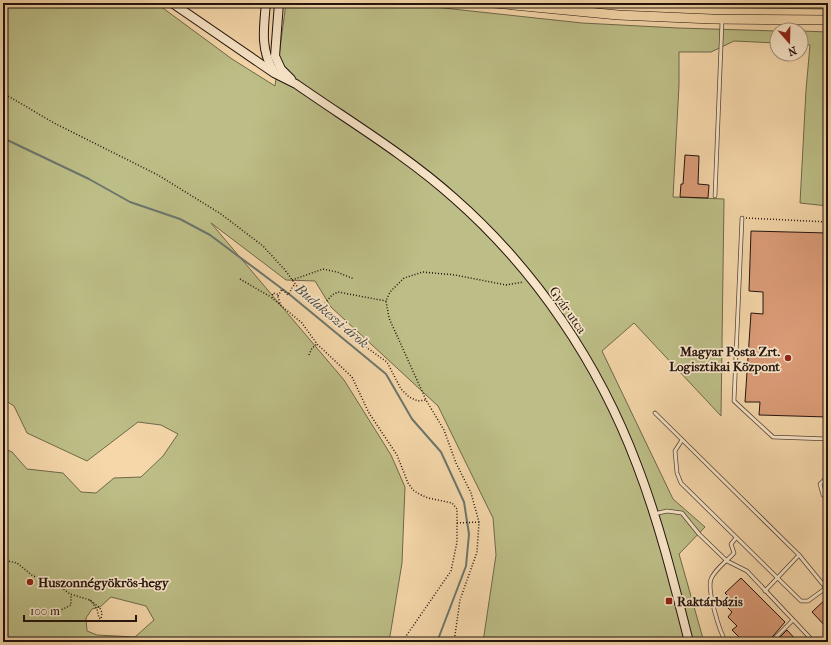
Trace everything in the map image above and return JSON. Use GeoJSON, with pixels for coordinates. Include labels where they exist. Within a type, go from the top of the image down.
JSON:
{"type":"FeatureCollection","features":[{"type":"Feature","properties":{"kind":"main road","name":"Gyár utca"},"geometry":{"type":"LineString","coordinates":[[172,3],[274,72],[296,84],[404,158],[439,185],[481,223],[530,278],[575,340],[604,392],[637,464],[654,514],[689,642]]}},
{"type":"Feature","properties":{"kind":"main road"},"geometry":{"type":"LineString","coordinates":[[266,3],[264,50],[267,61],[274,72]]}},
{"type":"Feature","properties":{"kind":"main road"},"geometry":{"type":"LineString","coordinates":[[494,3],[618,16],[723,20],[828,20]]}},
{"type":"Feature","properties":{"kind":"main road","name":"Gyár utca"},"geometry":{"type":"LineString","coordinates":[[279,4],[275,56],[281,69],[296,84]]}},
{"type":"Feature","properties":{"kind":"lane"},"geometry":{"type":"LineString","coordinates":[[715,196],[723,20]]}},
{"type":"Feature","properties":{"kind":"lane"},"geometry":{"type":"LineString","coordinates":[[742,218],[734,401],[773,437],[828,439]]}},
{"type":"Feature","properties":{"kind":"lane"},"geometry":{"type":"LineString","coordinates":[[655,413],[799,556],[827,588],[813,599],[801,601],[681,483],[677,473],[675,451],[682,440]]}},
{"type":"Feature","properties":{"kind":"lane"},"geometry":{"type":"LineString","coordinates":[[828,476],[820,484],[823,495],[828,499]]}},
{"type":"Feature","properties":{"kind":"lane"},"geometry":{"type":"LineString","coordinates":[[654,514],[667,511],[682,513],[699,534],[727,561],[747,571],[814,642]]}},
{"type":"Feature","properties":{"kind":"lane"},"geometry":{"type":"LineString","coordinates":[[726,642],[721,632],[710,588],[711,580],[715,572],[734,553],[731,544],[736,538]]}},
{"type":"Feature","properties":{"kind":"lane"},"geometry":{"type":"LineString","coordinates":[[765,590],[799,556]]}},
{"type":"Feature","properties":{"kind":"lane"},"geometry":{"type":"LineString","coordinates":[[771,642],[793,620]]}},
{"type":"Feature","properties":{"kind":"path"},"geometry":{"type":"LineString","coordinates":[[3,93],[54,124],[158,175],[216,210],[263,246],[302,293],[363,345],[386,362],[401,389],[409,397],[418,401],[426,400]]}},
{"type":"Feature","properties":{"kind":"path"},"geometry":{"type":"LineString","coordinates":[[742,218],[828,222]]}},
{"type":"Feature","properties":{"kind":"path"},"geometry":{"type":"LineString","coordinates":[[292,280],[323,269],[337,272],[354,279]]}},
{"type":"Feature","properties":{"kind":"path"},"geometry":{"type":"LineString","coordinates":[[454,642],[460,600],[479,544],[479,522],[471,493],[456,463],[444,430],[426,400],[389,318],[386,301],[390,292],[404,278],[423,272],[455,275],[506,285],[514,284],[530,278]]}},
{"type":"Feature","properties":{"kind":"path"},"geometry":{"type":"LineString","coordinates":[[240,279],[272,298],[302,323],[317,344],[352,377],[369,413],[398,455],[408,483],[413,490],[428,498],[454,504],[458,509],[457,542],[451,571],[402,642]]}},
{"type":"Feature","properties":{"kind":"path"},"geometry":{"type":"LineString","coordinates":[[278,296],[282,290],[288,295],[294,284]]}},
{"type":"Feature","properties":{"kind":"path"},"geometry":{"type":"LineString","coordinates":[[321,308],[332,294],[338,292],[386,301]]}},
{"type":"Feature","properties":{"kind":"path"},"geometry":{"type":"LineString","coordinates":[[272,298],[274,293],[278,296],[281,306]]}},
{"type":"Feature","properties":{"kind":"path"},"geometry":{"type":"LineString","coordinates":[[309,355],[312,348],[317,344]]}},
{"type":"Feature","properties":{"kind":"path"},"geometry":{"type":"LineString","coordinates":[[457,523],[479,522]]}},
{"type":"Feature","properties":{"kind":"path"},"geometry":{"type":"LineString","coordinates":[[3,560],[19,564],[33,576],[51,580],[71,594],[90,600],[100,608],[102,613],[101,619],[99,618],[97,609],[90,600]]}},
{"type":"Feature","properties":{"kind":"path"},"geometry":{"type":"LineString","coordinates":[[59,611],[71,604],[71,594]]}},
{"type":"Feature","properties":{"kind":"green space"},"geometry":{"type":"Polygon","coordinates":[[[3,3],[156,3],[232,59],[275,86],[286,3],[397,3],[582,23],[769,31],[769,43],[734,41],[711,52],[679,52],[679,85],[673,197],[724,199],[721,416],[634,323],[602,351],[673,499],[705,527],[679,554],[704,642],[483,642],[496,555],[493,518],[438,406],[331,307],[315,281],[286,280],[211,223],[344,380],[391,455],[405,487],[402,563],[389,642],[3,642],[3,448],[12,452],[27,469],[63,473],[81,492],[96,493],[114,478],[141,477],[163,456],[178,434],[161,425],[138,422],[87,461],[27,433],[14,406],[3,399],[3,3]],[[111,597],[100,607],[92,609],[86,618],[87,631],[97,635],[135,637],[154,620],[146,606],[111,597]]]}},
{"type":"Feature","properties":{"kind":"green space"},"geometry":{"type":"Polygon","coordinates":[[[626,3],[828,3],[828,9],[684,7],[626,3]]]}},
{"type":"Feature","properties":{"kind":"green space"},"geometry":{"type":"Polygon","coordinates":[[[809,31],[828,32],[828,206],[800,203],[810,45],[809,31]]]}},
{"type":"Feature","properties":{"kind":"building"},"geometry":{"type":"Polygon","coordinates":[[[685,155],[699,156],[698,184],[709,185],[708,198],[680,197],[681,184],[683,184],[685,155]]]}},
{"type":"Feature","properties":{"kind":"building","name":"Magyar Posta Zrt. Logisztikai Központ"},"geometry":{"type":"Polygon","coordinates":[[[751,231],[828,233],[828,417],[759,415],[760,402],[745,402],[751,313],[763,314],[763,292],[749,291],[751,231]]]}},
{"type":"Feature","properties":{"kind":"building"},"geometry":{"type":"Polygon","coordinates":[[[741,578],[785,622],[768,642],[744,642],[732,630],[737,626],[728,617],[732,612],[724,604],[730,598],[725,593],[741,578]]]}},
{"type":"Feature","properties":{"kind":"building"},"geometry":{"type":"Polygon","coordinates":[[[828,597],[828,629],[812,612],[828,597]]]}},
{"type":"Feature","properties":{"kind":"building"},"geometry":{"type":"Polygon","coordinates":[[[787,630],[798,642],[775,642],[787,630]]]}},
{"type":"Feature","properties":{"kind":"waterway","name":"Budakeszi-árok"},"geometry":{"type":"LineString","coordinates":[[3,138],[89,179],[130,202],[180,219],[210,235],[289,294],[386,374],[412,419],[441,452],[464,502],[469,534],[466,566],[437,642]]}},
{"type":"Feature","properties":{"kind":"place","name":"Magyar Posta Zrt. Logisztikai Központ"},"geometry":{"type":"Point","coordinates":[788,358]}},
{"type":"Feature","properties":{"kind":"place","name":"Huszonnégyökrös-hegy"},"geometry":{"type":"Point","coordinates":[30,582]}},
{"type":"Feature","properties":{"kind":"place","name":"Raktárbázis"},"geometry":{"type":"Point","coordinates":[669,601]}}]}
